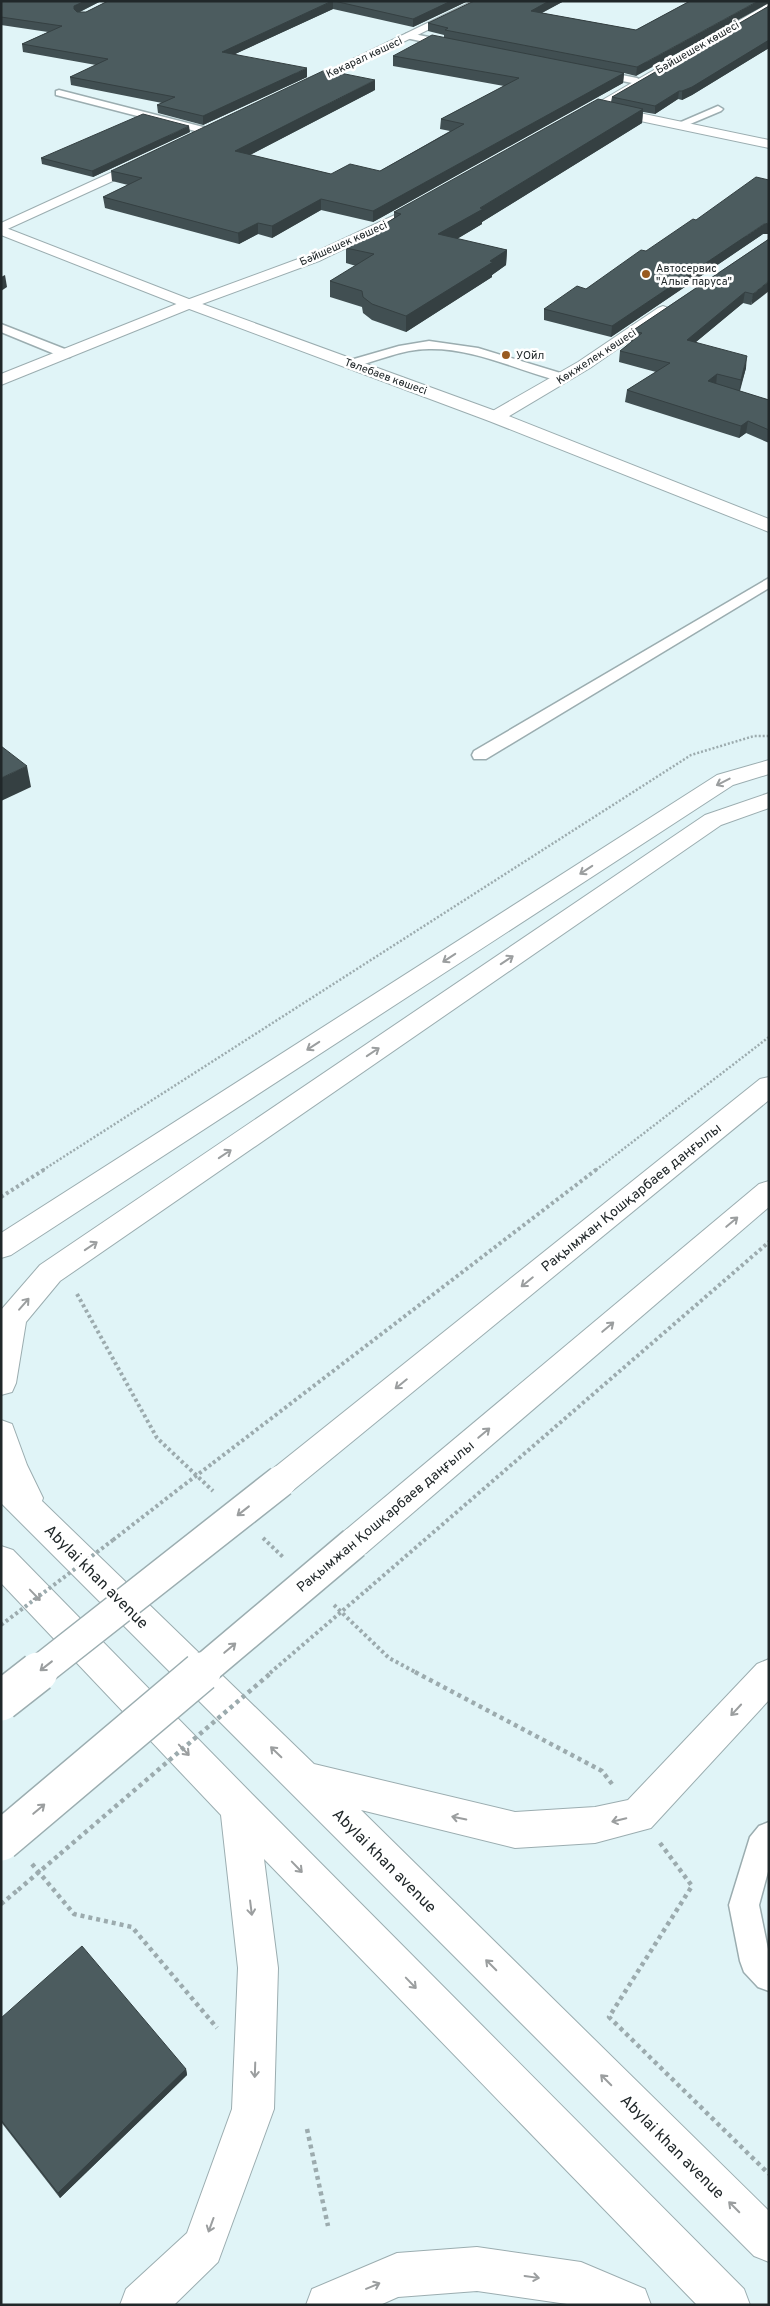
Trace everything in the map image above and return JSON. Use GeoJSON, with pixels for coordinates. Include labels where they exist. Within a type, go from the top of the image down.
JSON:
{"type":"FeatureCollection","features":[{"type":"Feature","properties":{"kind":"main road","name":"Көкарал көшесі"},"geometry":{"type":"LineString","coordinates":[[286,94],[482,1]]}},
{"type":"Feature","properties":{"kind":"main road","name":"Бәйшешек көшесі"},"geometry":{"type":"LineString","coordinates":[[562,126],[769,6]]}},
{"type":"Feature","properties":{"kind":"main road"},"geometry":{"type":"LineString","coordinates":[[596,107],[769,144]]}},
{"type":"Feature","properties":{"kind":"main road"},"geometry":{"type":"LineString","coordinates":[[189,140],[211,129]]}},
{"type":"Feature","properties":{"kind":"main road"},"geometry":{"type":"LineString","coordinates":[[1,229],[153,157]]}},
{"type":"Feature","properties":{"kind":"main road","name":"Бәйшешек көшесі"},"geometry":{"type":"LineString","coordinates":[[1,380],[189,304],[314,258],[428,202]]}},
{"type":"Feature","properties":{"kind":"main road","name":"Төлебаев көшесі"},"geometry":{"type":"LineString","coordinates":[[1,229],[189,304],[495,417],[769,526]]}},
{"type":"Feature","properties":{"kind":"main road","name":"Көкжелек көшесі"},"geometry":{"type":"LineString","coordinates":[[495,417],[563,378],[678,301]]}},
{"type":"Feature","properties":{"kind":"main road"},"geometry":{"type":"LineString","coordinates":[[1,1247],[725,780],[769,766]]}},
{"type":"Feature","properties":{"kind":"main road"},"geometry":{"type":"LineString","coordinates":[[1,1383],[12,1318],[50,1273],[713,820],[769,800]]}},
{"type":"Feature","properties":{"kind":"main road","name":"Рақымжан Қошқарбаев даңғылы"},"geometry":{"type":"LineString","coordinates":[[1,1701],[281,1481],[769,1086]]}},
{"type":"Feature","properties":{"kind":"main road","name":"Рақымжан Қошқарбаев даңғылы"},"geometry":{"type":"LineString","coordinates":[[13,1848],[354,1543],[769,1191]]}},
{"type":"Feature","properties":{"kind":"main road"},"geometry":{"type":"LineString","coordinates":[[1,1433],[11,1466],[30,1503],[54,1536]]}},
{"type":"Feature","properties":{"kind":"main road","name":"Abylai khan avenue"},"geometry":{"type":"LineString","coordinates":[[1,1480],[54,1536],[304,1779],[769,2241]]}},
{"type":"Feature","properties":{"kind":"main road"},"geometry":{"type":"LineString","coordinates":[[1,1560],[239,1807],[728,2305]]}},
{"type":"Feature","properties":{"kind":"main road"},"geometry":{"type":"LineString","coordinates":[[304,1779],[515,1830],[595,1825],[638,1815],[769,1675]]}},
{"type":"Feature","properties":{"kind":"main road"},"geometry":{"type":"LineString","coordinates":[[142,2305],[203,2247],[254,2110],[258,1968],[239,1807]]}},
{"type":"Feature","properties":{"kind":"main road"},"geometry":{"type":"LineString","coordinates":[[328,2305],[398,2276],[477,2268],[581,2284],[629,2305]]}},
{"type":"Feature","properties":{"kind":"lane"},"geometry":{"type":"LineString","coordinates":[[409,36],[466,48]]}},
{"type":"Feature","properties":{"kind":"lane"},"geometry":{"type":"LineString","coordinates":[[590,72],[637,81]]}},
{"type":"Feature","properties":{"kind":"lane"},"geometry":{"type":"LineString","coordinates":[[60,93],[211,129]]}},
{"type":"Feature","properties":{"kind":"lane"},"geometry":{"type":"LineString","coordinates":[[680,125],[718,109]]}},
{"type":"Feature","properties":{"kind":"lane"},"geometry":{"type":"LineString","coordinates":[[1,328],[66,354]]}},
{"type":"Feature","properties":{"kind":"lane"},"geometry":{"type":"LineString","coordinates":[[351,364],[404,348],[431,345],[448,346],[563,378]]}},
{"type":"Feature","properties":{"kind":"lane"},"geometry":{"type":"LineString","coordinates":[[480,755],[769,582]]}},
{"type":"Feature","properties":{"kind":"lane"},"geometry":{"type":"LineString","coordinates":[[769,1836],[760,1847],[744,1905],[755,1961],[769,1976]]}},
{"type":"Feature","properties":{"kind":"path"},"geometry":{"type":"LineString","coordinates":[[1,1197],[691,755],[754,736],[769,736]]}},
{"type":"Feature","properties":{"kind":"path"},"geometry":{"type":"LineString","coordinates":[[1,1626],[769,1037]]}},
{"type":"Feature","properties":{"kind":"path"},"geometry":{"type":"LineString","coordinates":[[1,1904],[769,1242]]}},
{"type":"Feature","properties":{"kind":"path"},"geometry":{"type":"LineString","coordinates":[[602,1771],[692,1886],[609,2017],[769,2174]]}},
{"type":"Feature","properties":{"kind":"path"},"geometry":{"type":"LineString","coordinates":[[13,1848],[74,1914],[132,1927],[218,2028]]}},
{"type":"Feature","properties":{"kind":"path"},"geometry":{"type":"LineString","coordinates":[[307,2129],[328,2226]]}},
{"type":"Feature","properties":{"kind":"building"},"geometry":{"type":"Polygon","coordinates":[[[1,1],[85,1],[74,6],[74,9],[77,12],[86,12],[108,1],[332,1],[222,52],[307,68],[203,116],[157,105],[175,97],[70,77],[108,59],[22,44],[62,26],[1,17],[1,1]]]}},
{"type":"Feature","properties":{"kind":"building"},"geometry":{"type":"Polygon","coordinates":[[[334,1],[451,1],[413,19],[334,1]]]}},
{"type":"Feature","properties":{"kind":"building"},"geometry":{"type":"Polygon","coordinates":[[[474,1],[549,1],[531,11],[636,30],[690,1],[758,1],[637,67],[445,30],[448,28],[428,23],[474,1]]]}},
{"type":"Feature","properties":{"kind":"building"},"geometry":{"type":"Polygon","coordinates":[[[769,6],[769,40],[692,87],[679,91],[655,106],[612,97],[769,6]]]}},
{"type":"Feature","properties":{"kind":"building"},"geometry":{"type":"Polygon","coordinates":[[[432,35],[624,73],[373,211],[321,199],[272,226],[258,223],[238,233],[103,197],[142,178],[111,171],[325,70],[375,80],[235,151],[331,174],[350,164],[380,171],[464,124],[441,119],[519,78],[393,56],[432,35]]]}},
{"type":"Feature","properties":{"kind":"building"},"geometry":{"type":"Polygon","coordinates":[[[598,99],[643,109],[480,208],[483,209],[438,234],[507,250],[490,261],[493,262],[406,316],[372,304],[363,297],[362,291],[330,281],[374,254],[346,248],[401,214],[394,212],[598,99]]]}},
{"type":"Feature","properties":{"kind":"building"},"geometry":{"type":"Polygon","coordinates":[[[143,114],[189,126],[92,171],[41,158],[143,114]]]}},
{"type":"Feature","properties":{"kind":"building"},"geometry":{"type":"Polygon","coordinates":[[[756,177],[769,180],[769,223],[764,224],[612,326],[544,309],[577,286],[586,289],[641,250],[646,251],[693,219],[696,220],[756,177]]]}},
{"type":"Feature","properties":{"kind":"building"},"geometry":{"type":"Polygon","coordinates":[[[769,239],[769,281],[753,294],[745,292],[687,340],[747,356],[741,380],[717,374],[708,381],[769,400],[769,430],[748,421],[741,426],[627,390],[670,363],[620,351],[642,333],[632,331],[769,239]]]}},
{"type":"Feature","properties":{"kind":"building"},"geometry":{"type":"Polygon","coordinates":[[[1,746],[27,766],[1,778],[1,746]]]}},
{"type":"Feature","properties":{"kind":"building"},"geometry":{"type":"Polygon","coordinates":[[[82,1946],[186,2069],[58,2193],[1,2120],[1,2018],[82,1946]]]}},
{"type":"Feature","properties":{"kind":"place","name":"Автосервис \"Алые паруса\""},"geometry":{"type":"Point","coordinates":[646,274]}},
{"type":"Feature","properties":{"kind":"place","name":"УОйл"},"geometry":{"type":"Point","coordinates":[506,355]}}]}
